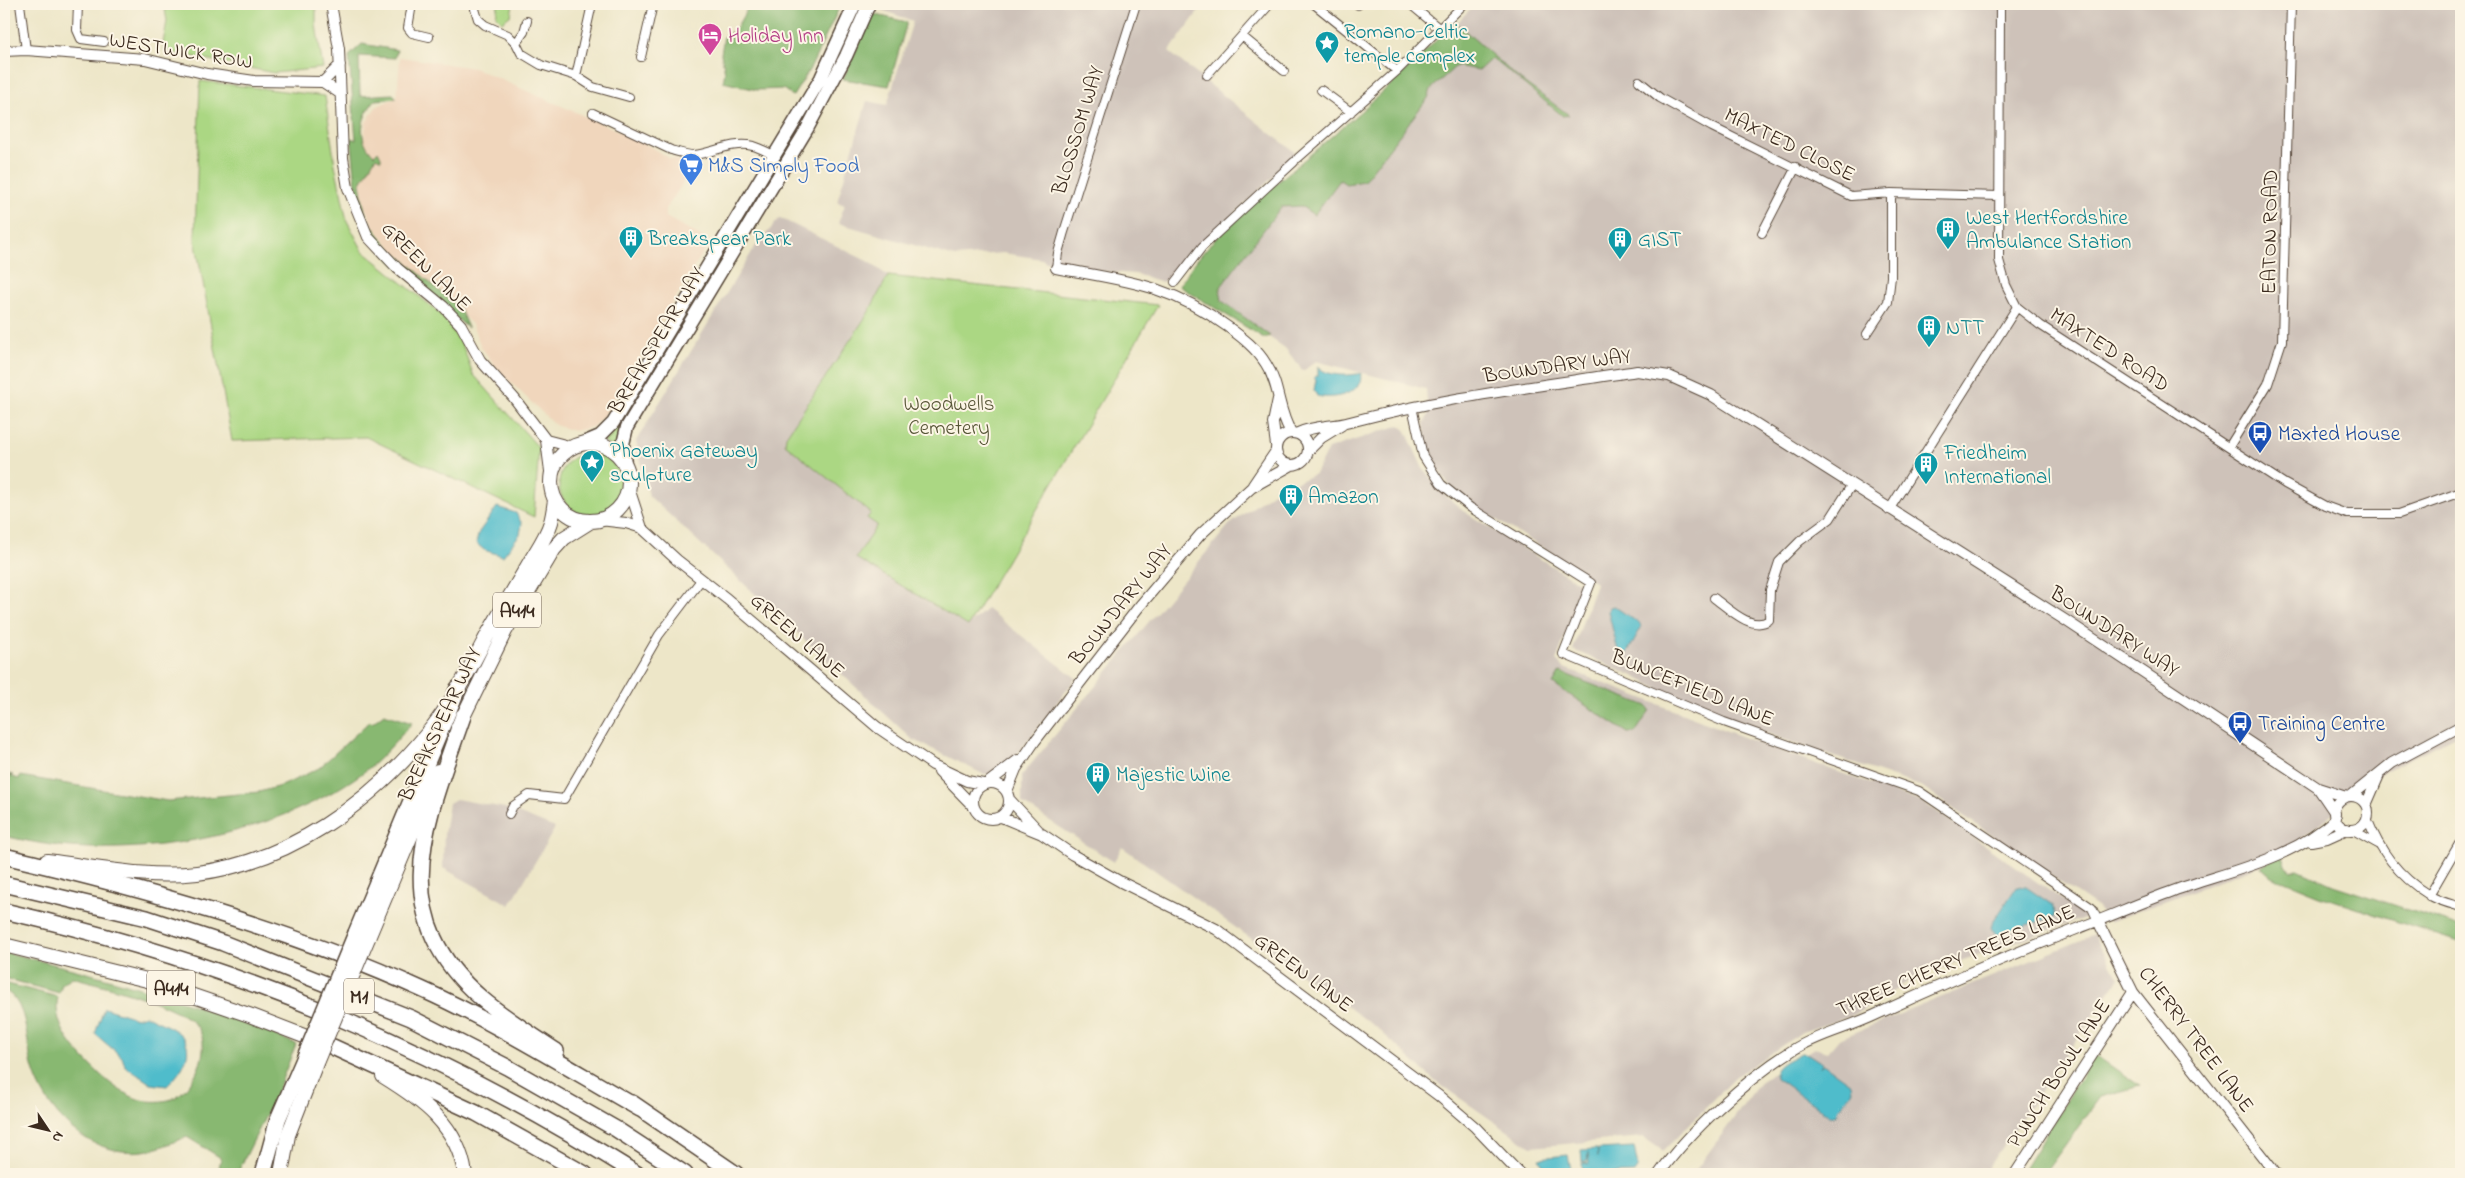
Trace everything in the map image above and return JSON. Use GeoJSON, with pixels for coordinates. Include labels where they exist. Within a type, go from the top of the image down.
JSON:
{"type":"FeatureCollection","features":[{"type":"Feature","properties":{"kind":"highway"},"geometry":{"type":"LineString","coordinates":[[602,445],[620,456],[629,476],[629,488],[619,508],[596,521],[583,521],[566,514],[555,500],[551,479],[554,466],[562,455],[577,446],[602,445]]}},
{"type":"Feature","properties":{"kind":"highway","name":"BREAKSPEAR WAY"},"geometry":{"type":"LineString","coordinates":[[458,688],[550,524],[555,500]]}},
{"type":"Feature","properties":{"kind":"highway","name":"BREAKSPEAR WAY"},"geometry":{"type":"LineString","coordinates":[[362,936],[463,716],[505,631],[554,549],[564,538],[596,521]]}},
{"type":"Feature","properties":{"kind":"highway","name":"A414"},"geometry":{"type":"LineString","coordinates":[[4,855],[129,871],[176,874],[227,867],[274,853],[310,836],[371,791],[428,733],[458,688]]}},
{"type":"Feature","properties":{"kind":"highway","name":"M1"},"geometry":{"type":"LineString","coordinates":[[263,1174],[278,1119],[310,1061],[362,936],[458,688]]}},
{"type":"Feature","properties":{"kind":"highway","name":"M1"},"geometry":{"type":"LineString","coordinates":[[463,716],[429,815],[424,837],[421,886],[434,938],[457,973],[481,998],[736,1174]]}},
{"type":"Feature","properties":{"kind":"highway","name":"M1"},"geometry":{"type":"LineString","coordinates":[[4,855],[190,905],[320,948],[420,989],[468,1012],[640,1108]]}},
{"type":"Feature","properties":{"kind":"highway","name":"M1"},"geometry":{"type":"LineString","coordinates":[[4,884],[137,916],[223,942],[411,1018],[507,1067],[608,1125],[685,1174]]}},
{"type":"Feature","properties":{"kind":"highway","name":"M1"},"geometry":{"type":"LineString","coordinates":[[4,912],[133,944],[214,969],[371,1030],[491,1088],[637,1174]]}},
{"type":"Feature","properties":{"kind":"highway","name":"A414"},"geometry":{"type":"LineString","coordinates":[[4,945],[146,980],[252,1016],[334,1047],[396,1084],[425,1104],[439,1117],[455,1140],[465,1174]]}},
{"type":"Feature","properties":{"kind":"highway"},"geometry":{"type":"LineString","coordinates":[[334,1047],[476,1112],[585,1174]]}},
{"type":"Feature","properties":{"kind":"highway"},"geometry":{"type":"LineString","coordinates":[[282,1174],[288,1135],[310,1061]]}},
{"type":"Feature","properties":{"kind":"main road","name":"BREAKSPEAR WAY"},"geometry":{"type":"LineString","coordinates":[[577,446],[600,436],[613,423],[821,78],[855,4]]}},
{"type":"Feature","properties":{"kind":"main road","name":"BREAKSPEAR WAY"},"geometry":{"type":"LineString","coordinates":[[625,465],[622,444],[627,427],[807,129],[846,56],[869,4]]}},
{"type":"Feature","properties":{"kind":"street"},"geometry":{"type":"LineString","coordinates":[[20,4],[26,50]]}},
{"type":"Feature","properties":{"kind":"street"},"geometry":{"type":"LineString","coordinates":[[78,4],[77,30],[81,39],[104,42]]}},
{"type":"Feature","properties":{"kind":"street","name":"GREEN LANE"},"geometry":{"type":"LineString","coordinates":[[332,4],[337,30],[340,65],[343,158],[348,188],[368,237],[397,268],[443,306],[461,325],[480,360],[514,398],[546,440],[551,479]]}},
{"type":"Feature","properties":{"kind":"street"},"geometry":{"type":"LineString","coordinates":[[412,4],[408,28],[412,32],[429,37]]}},
{"type":"Feature","properties":{"kind":"street"},"geometry":{"type":"LineString","coordinates":[[478,4],[475,9],[478,19],[508,35],[516,42],[521,54],[541,65],[576,76],[593,87],[628,97]]}},
{"type":"Feature","properties":{"kind":"street"},"geometry":{"type":"LineString","coordinates":[[576,76],[592,4]]}},
{"type":"Feature","properties":{"kind":"street"},"geometry":{"type":"LineString","coordinates":[[641,57],[653,4]]}},
{"type":"Feature","properties":{"kind":"street","name":"BLOSSOM WAY"},"geometry":{"type":"LineString","coordinates":[[1056,268],[1064,232],[1136,4]]}},
{"type":"Feature","properties":{"kind":"street"},"geometry":{"type":"LineString","coordinates":[[1207,74],[1270,4]]}},
{"type":"Feature","properties":{"kind":"street"},"geometry":{"type":"LineString","coordinates":[[1314,4],[1397,71]]}},
{"type":"Feature","properties":{"kind":"street"},"geometry":{"type":"LineString","coordinates":[[1410,4],[1440,29]]}},
{"type":"Feature","properties":{"kind":"street"},"geometry":{"type":"LineString","coordinates":[[1175,282],[1202,247],[1296,160],[1397,71],[1464,4]]}},
{"type":"Feature","properties":{"kind":"street","name":"MAXTED ROAD"},"geometry":{"type":"LineString","coordinates":[[2000,4],[1999,260],[2006,285],[2018,307],[2040,325],[2285,484],[2325,506],[2347,514],[2399,514],[2461,492]]}},
{"type":"Feature","properties":{"kind":"street","name":"EATON ROAD"},"geometry":{"type":"LineString","coordinates":[[2229,447],[2268,384],[2282,341],[2285,317],[2291,4]]}},
{"type":"Feature","properties":{"kind":"street"},"geometry":{"type":"LineString","coordinates":[[516,42],[524,32],[527,21]]}},
{"type":"Feature","properties":{"kind":"street"},"geometry":{"type":"LineString","coordinates":[[1242,36],[1284,71]]}},
{"type":"Feature","properties":{"kind":"street","name":"WESTWICK ROW"},"geometry":{"type":"LineString","coordinates":[[4,51],[26,50],[144,59],[207,74],[254,80],[323,82]]}},
{"type":"Feature","properties":{"kind":"street"},"geometry":{"type":"LineString","coordinates":[[340,65],[323,82],[341,94]]}},
{"type":"Feature","properties":{"kind":"street","name":"MAXTED CLOSE"},"geometry":{"type":"LineString","coordinates":[[1639,80],[1660,98],[1852,196],[1890,192],[1999,196]]}},
{"type":"Feature","properties":{"kind":"street"},"geometry":{"type":"LineString","coordinates":[[1320,90],[1351,112]]}},
{"type":"Feature","properties":{"kind":"street"},"geometry":{"type":"LineString","coordinates":[[593,113],[671,150],[683,153],[693,155],[727,146],[746,145],[755,146],[774,155]]}},
{"type":"Feature","properties":{"kind":"street"},"geometry":{"type":"LineString","coordinates":[[1762,233],[1796,167]]}},
{"type":"Feature","properties":{"kind":"street"},"geometry":{"type":"LineString","coordinates":[[1867,334],[1879,318],[1889,295],[1892,277],[1890,192]]}},
{"type":"Feature","properties":{"kind":"street"},"geometry":{"type":"LineString","coordinates":[[1056,268],[1140,283],[1164,290],[1192,303],[1253,347],[1272,374],[1286,424],[1294,433],[1306,440],[1309,450],[1304,460],[1292,465],[1280,459],[1276,448],[1273,423],[1278,397]]}},
{"type":"Feature","properties":{"kind":"street"},"geometry":{"type":"LineString","coordinates":[[1889,510],[2018,307]]}},
{"type":"Feature","properties":{"kind":"street","name":"BOUNDARY WAY"},"geometry":{"type":"LineString","coordinates":[[1294,433],[1412,407],[1637,371],[1669,376],[1711,395],[1851,486],[2065,620],[2318,788],[2349,797]]}},
{"type":"Feature","properties":{"kind":"street","name":"BUNCEFIELD LANE"},"geometry":{"type":"LineString","coordinates":[[1412,407],[1424,456],[1441,484],[1471,508],[1591,583],[1563,654],[1724,722],[1919,791],[2092,908],[2098,921]]}},
{"type":"Feature","properties":{"kind":"street","name":"BOUNDARY WAY"},"geometry":{"type":"LineString","coordinates":[[1309,450],[1320,438],[1345,423]]}},
{"type":"Feature","properties":{"kind":"street"},"geometry":{"type":"LineString","coordinates":[[1276,448],[1279,439],[1294,433]]}},
{"type":"Feature","properties":{"kind":"street"},"geometry":{"type":"LineString","coordinates":[[546,440],[577,446]]}},
{"type":"Feature","properties":{"kind":"street","name":"BOUNDARY WAY"},"geometry":{"type":"LineString","coordinates":[[1251,488],[1276,448]]}},
{"type":"Feature","properties":{"kind":"street","name":"BOUNDARY WAY"},"geometry":{"type":"LineString","coordinates":[[1008,795],[1027,752],[1138,608],[1194,542],[1251,488],[1292,465]]}},
{"type":"Feature","properties":{"kind":"street"},"geometry":{"type":"LineString","coordinates":[[1714,598],[1753,624],[1762,625],[1770,620],[1770,590],[1779,562],[1800,541],[1830,519],[1851,486]]}},
{"type":"Feature","properties":{"kind":"street"},"geometry":{"type":"LineString","coordinates":[[629,488],[642,528]]}},
{"type":"Feature","properties":{"kind":"street","name":"GREEN LANE"},"geometry":{"type":"LineString","coordinates":[[596,521],[626,523],[642,528],[701,580],[877,726],[933,765],[967,781],[986,783]]}},
{"type":"Feature","properties":{"kind":"street"},"geometry":{"type":"LineString","coordinates":[[509,814],[513,806],[529,795],[564,799],[659,635],[701,580]]}},
{"type":"Feature","properties":{"kind":"street","name":"THREE CHERRY TREES LANE"},"geometry":{"type":"LineString","coordinates":[[2305,843],[2335,816],[2339,803],[2392,763],[2461,726]]}},
{"type":"Feature","properties":{"kind":"street","name":"BOUNDARY WAY"},"geometry":{"type":"LineString","coordinates":[[986,783],[1027,752]]}},
{"type":"Feature","properties":{"kind":"street","name":"GREEN LANE"},"geometry":{"type":"LineString","coordinates":[[933,765],[973,806]]}},
{"type":"Feature","properties":{"kind":"street"},"geometry":{"type":"LineString","coordinates":[[2381,772],[2366,805],[2367,818],[2382,853],[2405,876],[2430,896],[2461,908]]}},
{"type":"Feature","properties":{"kind":"street"},"geometry":{"type":"LineString","coordinates":[[986,783],[1000,784],[1008,795],[1006,811],[1001,817],[994,819],[982,817],[973,806],[975,792],[986,783]]}},
{"type":"Feature","properties":{"kind":"street","name":"BOUNDARY WAY"},"geometry":{"type":"LineString","coordinates":[[2318,788],[2335,816]]}},
{"type":"Feature","properties":{"kind":"street","name":"GREEN LANE"},"geometry":{"type":"LineString","coordinates":[[1008,795],[1042,834]]}},
{"type":"Feature","properties":{"kind":"street"},"geometry":{"type":"LineString","coordinates":[[2349,797],[2360,799],[2366,805]]}},
{"type":"Feature","properties":{"kind":"street"},"geometry":{"type":"LineString","coordinates":[[2335,816],[2338,823],[2378,844]]}},
{"type":"Feature","properties":{"kind":"street","name":"GREEN LANE"},"geometry":{"type":"LineString","coordinates":[[1001,817],[1042,834],[1073,855],[1121,882],[1216,929],[1439,1096],[1476,1127],[1520,1174]]}},
{"type":"Feature","properties":{"kind":"street","name":"THREE CHERRY TREES LANE"},"geometry":{"type":"LineString","coordinates":[[1660,1174],[1695,1133],[1746,1084],[1808,1042],[1858,1023],[1997,961],[2172,891],[2274,856],[2305,843],[2363,826],[2367,818]]}},
{"type":"Feature","properties":{"kind":"street"},"geometry":{"type":"LineString","coordinates":[[2430,896],[2459,844],[2461,844]]}},
{"type":"Feature","properties":{"kind":"street","name":"CHERRY TREE LANE"},"geometry":{"type":"LineString","coordinates":[[2098,921],[2133,992],[2276,1174]]}},
{"type":"Feature","properties":{"kind":"street","name":"PUNCH BOWL LANE"},"geometry":{"type":"LineString","coordinates":[[2015,1174],[2133,992]]}},
{"type":"Feature","properties":{"kind":"shaded area"},"geometry":{"type":"Polygon","coordinates":[[[884,4],[1204,4],[1169,52],[1297,154],[1163,282],[1135,274],[1056,268],[1042,259],[1003,253],[955,257],[838,223],[845,205],[837,202],[867,101],[887,105],[913,21],[882,10],[884,4]]]}},
{"type":"Feature","properties":{"kind":"shaded area"},"geometry":{"type":"Polygon","coordinates":[[[1475,4],[2461,4],[2461,733],[2385,771],[2274,860],[2109,922],[2098,908],[1920,786],[1782,739],[1675,698],[1632,675],[1573,650],[1596,583],[1571,565],[1467,502],[1449,485],[1431,459],[1427,448],[1424,424],[1428,416],[1426,389],[1316,361],[1303,371],[1285,348],[1211,297],[1279,206],[1475,4]]]}},
{"type":"Feature","properties":{"kind":"shaded area"},"geometry":{"type":"Polygon","coordinates":[[[400,57],[474,68],[635,138],[671,159],[695,164],[666,209],[666,217],[710,241],[605,415],[592,427],[574,431],[555,425],[500,372],[481,347],[472,324],[399,257],[374,227],[364,205],[360,171],[366,122],[376,107],[397,97],[400,57]]]}},
{"type":"Feature","properties":{"kind":"shaded area"},"geometry":{"type":"Polygon","coordinates":[[[780,218],[869,262],[888,276],[867,315],[786,436],[785,444],[871,513],[878,525],[856,558],[967,626],[987,609],[1076,678],[1015,757],[995,774],[983,774],[912,739],[649,496],[636,441],[755,247],[780,218]]]}},
{"type":"Feature","properties":{"kind":"shaded area"},"geometry":{"type":"Polygon","coordinates":[[[1400,425],[1406,431],[1423,469],[1448,498],[1468,514],[1584,586],[1556,661],[1564,668],[1753,741],[1924,803],[2087,917],[1917,976],[1854,1015],[1802,1032],[1737,1076],[1663,1151],[1643,1137],[1531,1147],[1435,1081],[1376,1027],[1122,847],[1114,862],[1022,803],[1022,775],[1229,525],[1272,493],[1315,474],[1328,449],[1400,425]]]}},
{"type":"Feature","properties":{"kind":"shaded area"},"geometry":{"type":"Polygon","coordinates":[[[456,799],[505,808],[555,828],[510,905],[443,868],[444,834],[449,803],[456,799]]]}},
{"type":"Feature","properties":{"kind":"shaded area"},"geometry":{"type":"Polygon","coordinates":[[[2094,935],[2119,978],[1983,1174],[1693,1174],[1761,1081],[1814,1048],[1828,1052],[1839,1039],[2094,935]]]}},
{"type":"Feature","properties":{"kind":"green space"},"geometry":{"type":"Polygon","coordinates":[[[164,4],[316,4],[316,25],[323,68],[274,73],[165,51],[163,43],[167,21],[164,4]]]}},
{"type":"Feature","properties":{"kind":"green space"},"geometry":{"type":"Polygon","coordinates":[[[498,4],[513,4],[511,15],[502,22],[496,16],[498,4]]]}},
{"type":"Feature","properties":{"kind":"green space"},"geometry":{"type":"Polygon","coordinates":[[[750,4],[841,4],[811,67],[793,96],[783,89],[757,90],[723,82],[725,72],[721,54],[724,36],[735,30],[750,4]]]}},
{"type":"Feature","properties":{"kind":"green space"},"geometry":{"type":"Polygon","coordinates":[[[858,4],[864,4],[841,57],[783,159],[779,156],[858,4]]]}},
{"type":"Feature","properties":{"kind":"green space"},"geometry":{"type":"Polygon","coordinates":[[[872,14],[907,22],[889,86],[843,79],[872,14]]]}},
{"type":"Feature","properties":{"kind":"green space"},"geometry":{"type":"Polygon","coordinates":[[[1454,21],[1518,78],[1569,115],[1563,116],[1492,58],[1479,70],[1456,66],[1431,89],[1428,98],[1364,181],[1346,184],[1340,180],[1314,215],[1301,206],[1281,207],[1220,288],[1222,301],[1270,336],[1264,338],[1179,286],[1190,268],[1234,220],[1380,95],[1454,21]]]}},
{"type":"Feature","properties":{"kind":"green space"},"geometry":{"type":"Polygon","coordinates":[[[362,44],[397,50],[395,58],[359,56],[360,96],[393,94],[397,98],[375,100],[366,113],[364,120],[362,128],[365,142],[374,155],[378,151],[381,157],[381,160],[376,157],[360,184],[366,218],[386,244],[460,309],[468,328],[392,262],[368,232],[362,218],[358,200],[351,138],[356,140],[349,56],[362,44]]]}},
{"type":"Feature","properties":{"kind":"green space"},"geometry":{"type":"Polygon","coordinates":[[[200,81],[325,96],[335,165],[347,221],[363,251],[441,314],[462,344],[473,374],[539,448],[534,517],[366,437],[232,441],[195,239],[200,81]]]}},
{"type":"Feature","properties":{"kind":"green space"},"geometry":{"type":"Polygon","coordinates":[[[765,180],[769,182],[628,418],[624,416],[765,180]]]}},
{"type":"Feature","properties":{"kind":"green space","name":"Woodwells Cemetery"},"geometry":{"type":"Polygon","coordinates":[[[888,276],[1158,305],[968,626],[856,558],[877,525],[867,518],[871,513],[785,444],[786,436],[867,315],[888,276]]]}},
{"type":"Feature","properties":{"kind":"green space"},"geometry":{"type":"Polygon","coordinates":[[[622,418],[627,421],[619,434],[617,450],[603,442],[622,418]]]}},
{"type":"Feature","properties":{"kind":"green space"},"geometry":{"type":"Polygon","coordinates":[[[584,453],[596,453],[612,462],[619,472],[621,484],[619,496],[612,506],[596,515],[584,515],[573,510],[564,501],[559,490],[559,478],[564,467],[573,458],[584,453]]]}},
{"type":"Feature","properties":{"kind":"green space"},"geometry":{"type":"Polygon","coordinates":[[[1560,672],[1647,706],[1650,710],[1635,733],[1628,733],[1553,684],[1560,672]]]}},
{"type":"Feature","properties":{"kind":"green space"},"geometry":{"type":"Polygon","coordinates":[[[384,714],[412,723],[375,763],[329,794],[294,811],[256,825],[217,836],[137,847],[98,848],[60,846],[4,836],[4,773],[19,779],[20,776],[168,801],[259,792],[284,785],[319,768],[370,721],[372,723],[384,714]]]}},
{"type":"Feature","properties":{"kind":"green space"},"geometry":{"type":"Polygon","coordinates":[[[2281,855],[2286,866],[2291,870],[2298,869],[2333,885],[2461,927],[2461,943],[2320,896],[2271,876],[2261,867],[2281,855]]]}},
{"type":"Feature","properties":{"kind":"green space"},"geometry":{"type":"Polygon","coordinates":[[[4,952],[79,971],[188,1003],[296,1044],[276,1095],[237,1174],[218,1174],[221,1158],[187,1137],[149,1150],[124,1151],[106,1147],[89,1140],[61,1118],[49,1103],[40,1087],[33,1069],[22,1014],[12,996],[4,990],[4,983],[58,997],[59,1021],[66,1036],[76,1049],[108,1081],[132,1097],[141,1100],[169,1100],[180,1094],[187,1087],[202,1057],[202,1037],[198,1028],[189,1019],[176,1011],[159,1003],[120,990],[72,977],[62,984],[59,993],[4,978],[4,952]]]}},
{"type":"Feature","properties":{"kind":"green space"},"geometry":{"type":"Polygon","coordinates":[[[2095,1055],[2140,1086],[2100,1097],[2044,1174],[2021,1174],[2095,1055]]]}},
{"type":"Feature","properties":{"kind":"water"},"geometry":{"type":"Polygon","coordinates":[[[1318,367],[1333,374],[1351,375],[1361,373],[1359,384],[1351,392],[1340,396],[1317,396],[1314,390],[1316,380],[1314,378],[1315,376],[1318,377],[1318,367]]]}},
{"type":"Feature","properties":{"kind":"water"},"geometry":{"type":"Polygon","coordinates":[[[497,507],[516,513],[522,524],[520,534],[503,556],[484,550],[476,543],[479,532],[497,507]]]}},
{"type":"Feature","properties":{"kind":"water"},"geometry":{"type":"Polygon","coordinates":[[[1614,606],[1640,624],[1641,628],[1624,658],[1619,655],[1608,611],[1610,607],[1614,606]]]}},
{"type":"Feature","properties":{"kind":"water"},"geometry":{"type":"Polygon","coordinates":[[[2017,886],[2026,887],[2054,906],[2055,916],[1997,935],[1991,928],[1992,924],[2017,886]]]}},
{"type":"Feature","properties":{"kind":"water"},"geometry":{"type":"Polygon","coordinates":[[[104,1008],[136,1018],[145,1015],[180,1034],[185,1041],[187,1055],[182,1069],[167,1086],[151,1084],[125,1066],[122,1057],[95,1034],[104,1008]]]}},
{"type":"Feature","properties":{"kind":"water"},"geometry":{"type":"Polygon","coordinates":[[[1801,1053],[1808,1054],[1822,1063],[1820,1067],[1823,1064],[1851,1084],[1852,1091],[1835,1115],[1830,1116],[1775,1077],[1775,1072],[1780,1065],[1801,1053]]]}},
{"type":"Feature","properties":{"kind":"water"},"geometry":{"type":"Polygon","coordinates":[[[1634,1147],[1638,1167],[1634,1173],[1583,1174],[1582,1163],[1589,1164],[1588,1152],[1587,1162],[1582,1162],[1581,1150],[1597,1149],[1598,1157],[1598,1149],[1634,1147]]]}},
{"type":"Feature","properties":{"kind":"water"},"geometry":{"type":"Polygon","coordinates":[[[1568,1155],[1572,1174],[1549,1174],[1539,1158],[1568,1155]]]}},
{"type":"Feature","properties":{"kind":"place","name":"Holiday Inn"},"geometry":{"type":"Point","coordinates":[710,56]}},
{"type":"Feature","properties":{"kind":"place","name":"Romano-Celtic temple complex"},"geometry":{"type":"Point","coordinates":[1327,64]}},
{"type":"Feature","properties":{"kind":"place","name":"M&S Simply Food"},"geometry":{"type":"Point","coordinates":[691,186]}},
{"type":"Feature","properties":{"kind":"place","name":"West Hertfordshire Ambulance Station"},"geometry":{"type":"Point","coordinates":[1948,250]}},
{"type":"Feature","properties":{"kind":"place","name":"Breakspear Park"},"geometry":{"type":"Point","coordinates":[631,259]}},
{"type":"Feature","properties":{"kind":"place","name":"GIST"},"geometry":{"type":"Point","coordinates":[1620,260]}},
{"type":"Feature","properties":{"kind":"place","name":"NTT"},"geometry":{"type":"Point","coordinates":[1929,348]}},
{"type":"Feature","properties":{"kind":"place","name":"Maxted House"},"geometry":{"type":"Point","coordinates":[2260,454]}},
{"type":"Feature","properties":{"kind":"place","name":"Phoenix Gateway sculpture"},"geometry":{"type":"Point","coordinates":[592,483]}},
{"type":"Feature","properties":{"kind":"place","name":"Friedheim International"},"geometry":{"type":"Point","coordinates":[1926,485]}},
{"type":"Feature","properties":{"kind":"place","name":"Amazon"},"geometry":{"type":"Point","coordinates":[1291,517]}},
{"type":"Feature","properties":{"kind":"place","name":"Training Centre"},"geometry":{"type":"Point","coordinates":[2240,744]}},
{"type":"Feature","properties":{"kind":"place","name":"Majestic Wine"},"geometry":{"type":"Point","coordinates":[1098,795]}}]}
